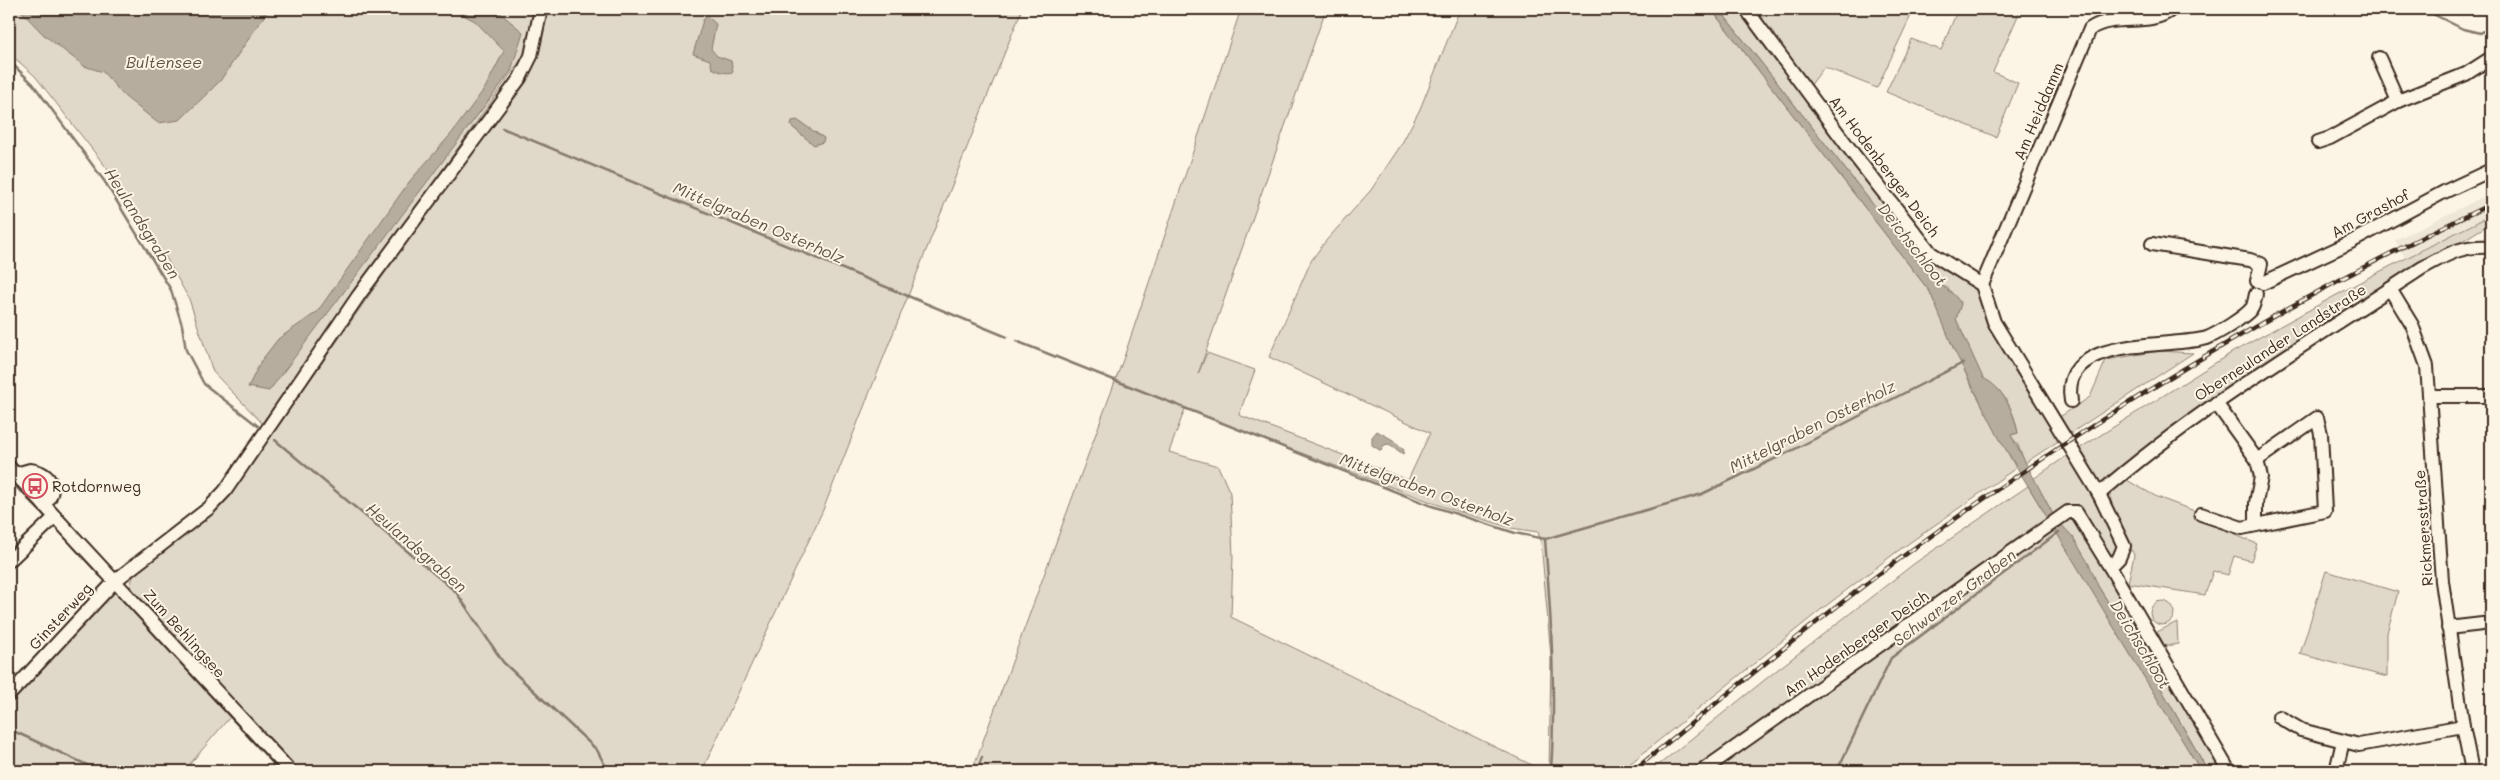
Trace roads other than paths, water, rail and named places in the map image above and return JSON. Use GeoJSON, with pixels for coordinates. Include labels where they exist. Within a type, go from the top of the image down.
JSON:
{"type":"FeatureCollection","features":[{"type":"Feature","properties":{"kind":"street","name":"Ginsterweg"},"geometry":{"type":"LineString","coordinates":[[9,695],[116,580],[209,508],[225,491],[359,295],[520,78],[531,56],[542,9]]}},
{"type":"Feature","properties":{"kind":"street","name":"Am Hodenberger Deich"},"geometry":{"type":"LineString","coordinates":[[1746,9],[1855,156],[1931,253],[1982,285]]}},
{"type":"Feature","properties":{"kind":"street","name":"Am Heiddamm"},"geometry":{"type":"LineString","coordinates":[[1982,285],[2090,29],[2099,23],[2157,17],[2172,9]]}},
{"type":"Feature","properties":{"kind":"street"},"geometry":{"type":"LineString","coordinates":[[2378,58],[2398,101]]}},
{"type":"Feature","properties":{"kind":"street"},"geometry":{"type":"LineString","coordinates":[[2318,142],[2330,138],[2398,101],[2466,74],[2491,58]]}},
{"type":"Feature","properties":{"kind":"street","name":"Am Grashof"},"geometry":{"type":"LineString","coordinates":[[2259,286],[2349,243],[2444,192],[2491,170]]}},
{"type":"Feature","properties":{"kind":"street"},"geometry":{"type":"LineString","coordinates":[[2071,401],[2069,390],[2073,377],[2081,366],[2091,358],[2108,350],[2207,338],[2227,327],[2252,308],[2259,286],[2261,264],[2250,260],[2152,244]]}},
{"type":"Feature","properties":{"kind":"street","name":"Oberneulander Landstraße"},"geometry":{"type":"LineString","coordinates":[[2099,494],[2163,441],[2216,403],[2390,289],[2456,249],[2477,246],[2491,247]]}},
{"type":"Feature","properties":{"kind":"street"},"geometry":{"type":"LineString","coordinates":[[1982,285],[1994,322],[2009,350],[2099,494],[2124,546],[2119,558],[2110,567]]}},
{"type":"Feature","properties":{"kind":"street","name":"Rickmersstraße"},"geometry":{"type":"LineString","coordinates":[[2390,289],[2412,325],[2423,352],[2430,396],[2437,522],[2448,628],[2472,771]]}},
{"type":"Feature","properties":{"kind":"street"},"geometry":{"type":"LineString","coordinates":[[2430,396],[2491,396]]}},
{"type":"Feature","properties":{"kind":"street"},"geometry":{"type":"LineString","coordinates":[[2216,403],[2257,460],[2261,477],[2256,503],[2256,523]]}},
{"type":"Feature","properties":{"kind":"street"},"geometry":{"type":"LineString","coordinates":[[2201,514],[2242,528],[2256,523],[2325,511],[2321,434],[2317,418],[2257,460]]}},
{"type":"Feature","properties":{"kind":"street","name":"Zum Behlingsee"},"geometry":{"type":"LineString","coordinates":[[12,470],[116,580],[290,771]]}},
{"type":"Feature","properties":{"kind":"street","name":"Zum Behlingsee"},"geometry":{"type":"LineString","coordinates":[[12,470],[30,470],[48,479],[53,488],[51,497],[44,505]]}},
{"type":"Feature","properties":{"kind":"street","name":"Am Hodenberger Deich"},"geometry":{"type":"LineString","coordinates":[[1702,771],[2068,512],[2076,512],[2229,771]]}},
{"type":"Feature","properties":{"kind":"street"},"geometry":{"type":"LineString","coordinates":[[9,561],[55,517]]}},
{"type":"Feature","properties":{"kind":"street"},"geometry":{"type":"LineString","coordinates":[[2448,628],[2491,623]]}},
{"type":"Feature","properties":{"kind":"street"},"geometry":{"type":"LineString","coordinates":[[2279,717],[2301,730],[2359,745],[2463,726]]}},
{"type":"Feature","properties":{"kind":"street"},"geometry":{"type":"LineString","coordinates":[[2336,771],[2343,741]]}},
{"type":"Feature","properties":{"kind":"water","name":"Bultensee"},"geometry":{"type":"Polygon","coordinates":[[[19,9],[269,9],[220,81],[180,120],[158,123],[124,96],[103,72],[84,66],[44,35],[19,9]]]}},
{"type":"Feature","properties":{"kind":"water"},"geometry":{"type":"Polygon","coordinates":[[[452,9],[495,9],[523,32],[511,71],[269,391],[248,387],[261,361],[278,339],[317,312],[409,182],[452,133],[485,88],[504,51],[475,21],[452,9]]]}},
{"type":"Feature","properties":{"kind":"water"},"geometry":{"type":"Polygon","coordinates":[[[1711,9],[1719,9],[1931,278],[1958,299],[1961,304],[1956,319],[1983,378],[1997,388],[2010,409],[2018,433],[2011,435],[2055,518],[2073,537],[2090,566],[2098,586],[2150,669],[2208,771],[2201,771],[1999,438],[1954,350],[1930,292],[1711,9]]]}},
{"type":"Feature","properties":{"kind":"water"},"geometry":{"type":"Polygon","coordinates":[[[707,16],[716,24],[711,49],[717,56],[731,61],[733,72],[720,72],[712,68],[710,60],[693,54],[703,20],[707,16]]]}},
{"type":"Feature","properties":{"kind":"water"},"geometry":{"type":"Polygon","coordinates":[[[797,120],[824,138],[823,142],[814,145],[791,126],[792,121],[797,120]]]}},
{"type":"Feature","properties":{"kind":"water"},"geometry":{"type":"Polygon","coordinates":[[[1377,431],[1393,440],[1404,450],[1403,454],[1389,444],[1384,445],[1381,451],[1372,445],[1372,437],[1377,431]]]}},
{"type":"Feature","properties":{"kind":"waterway"},"geometry":{"type":"LineString","coordinates":[[2423,9],[2463,29],[2480,33],[2491,28]]}},
{"type":"Feature","properties":{"kind":"waterway","name":"Heulandsgraben"},"geometry":{"type":"LineString","coordinates":[[9,61],[33,84],[105,182],[171,290],[182,325],[186,350],[204,384],[258,426]]}},
{"type":"Feature","properties":{"kind":"waterway","name":"Mittelgraben Osterholz"},"geometry":{"type":"LineString","coordinates":[[502,128],[1007,337]]}},
{"type":"Feature","properties":{"kind":"waterway","name":"Mittelgraben Osterholz"},"geometry":{"type":"LineString","coordinates":[[1016,341],[1429,505],[1515,533],[1545,539],[1702,494],[1963,363]]}},
{"type":"Feature","properties":{"kind":"waterway","name":"Heulandsgraben"},"geometry":{"type":"LineString","coordinates":[[275,440],[456,592],[503,662],[597,750],[608,771]]}},
{"type":"Feature","properties":{"kind":"waterway"},"geometry":{"type":"LineString","coordinates":[[9,480],[21,492]]}},
{"type":"Feature","properties":{"kind":"waterway"},"geometry":{"type":"LineString","coordinates":[[28,499],[46,517]]}},
{"type":"Feature","properties":{"kind":"waterway"},"geometry":{"type":"LineString","coordinates":[[54,525],[100,576]]}},
{"type":"Feature","properties":{"kind":"waterway","name":"Schwarzer Graben"},"geometry":{"type":"LineString","coordinates":[[1837,771],[1891,658],[2059,532]]}},
{"type":"Feature","properties":{"kind":"waterway"},"geometry":{"type":"LineString","coordinates":[[1545,539],[1553,684],[1551,771]]}},
{"type":"Feature","properties":{"kind":"waterway"},"geometry":{"type":"LineString","coordinates":[[120,597],[280,771]]}},
{"type":"Feature","properties":{"kind":"waterway","name":"Schwarzer Graben"},"geometry":{"type":"LineString","coordinates":[[9,729],[100,771]]}},
{"type":"Feature","properties":{"kind":"waterway"},"geometry":{"type":"LineString","coordinates":[[977,771],[982,757]]}},
{"type":"Feature","properties":{"kind":"railway"},"geometry":{"type":"LineString","coordinates":[[1633,771],[1771,658],[1877,576],[1982,500],[2052,453],[2122,407],[2267,320],[2341,279],[2491,204]]}},
{"type":"Feature","properties":{"kind":"place","name":"Rotdornweg"},"geometry":{"type":"Point","coordinates":[35,486]}},
{"type":"Feature","properties":{"kind":"water label","name":"Deichschloot"},"geometry":{"type":"Point","coordinates":[1913,244]}},
{"type":"Feature","properties":{"kind":"water label","name":"Deichschloot"},"geometry":{"type":"Point","coordinates":[2141,644]}}]}
